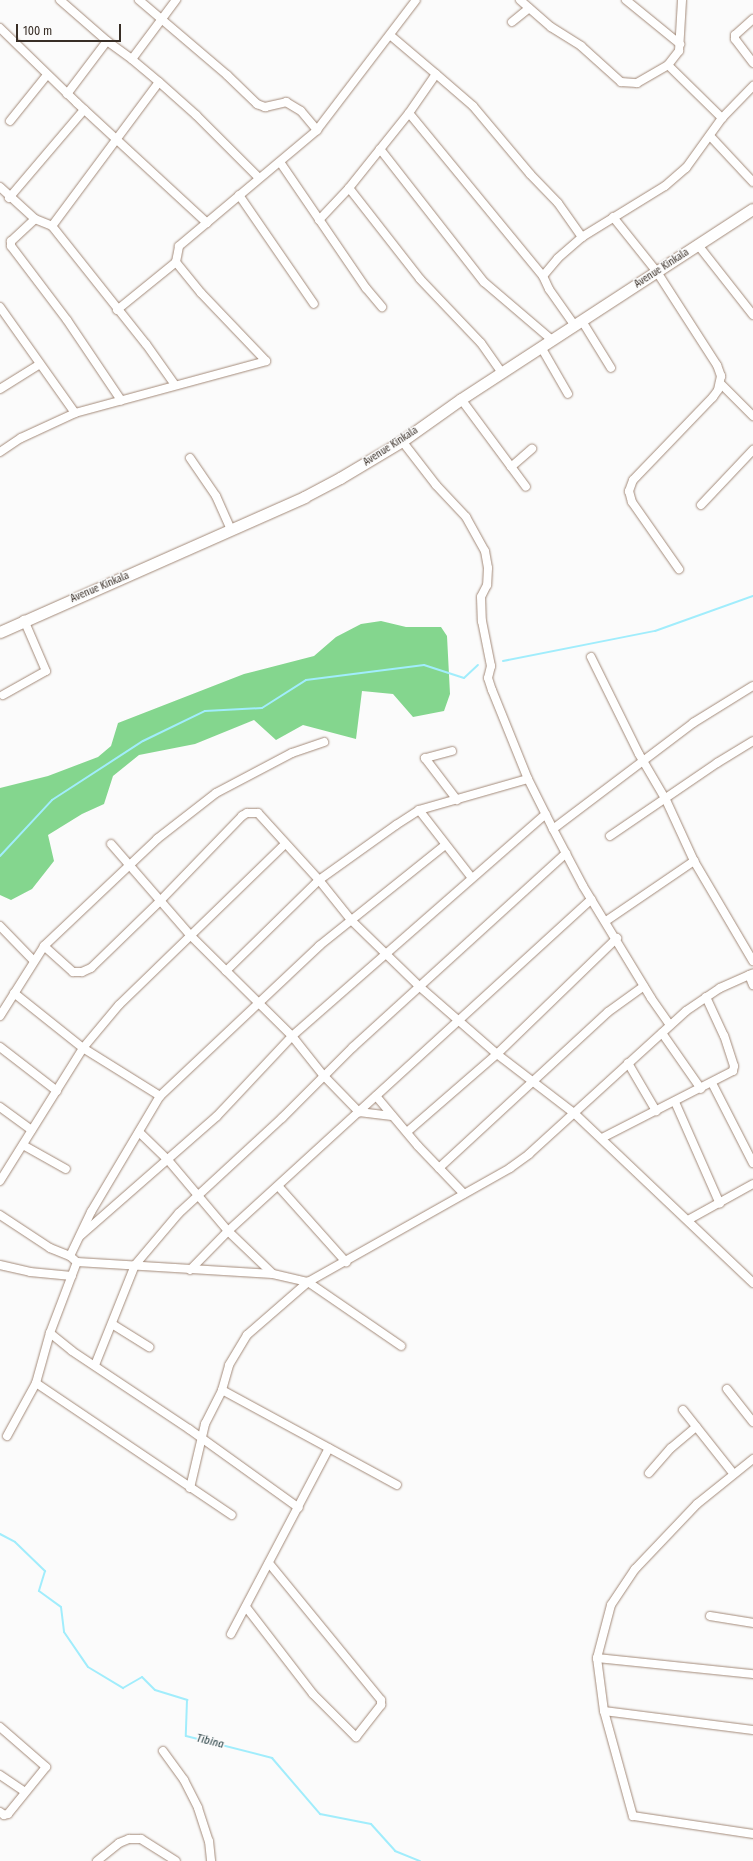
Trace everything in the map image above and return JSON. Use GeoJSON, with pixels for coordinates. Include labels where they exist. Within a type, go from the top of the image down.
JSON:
{"type":"FeatureCollection","features":[{"type":"Feature","properties":{"kind":"main road","name":"Avenue Kinkala"},"geometry":{"type":"LineString","coordinates":[[0,632],[24,620],[304,497],[402,441],[461,399],[753,209]]}},
{"type":"Feature","properties":{"kind":"street"},"geometry":{"type":"LineString","coordinates":[[60,0],[107,41],[132,59],[159,82],[259,178]]}},
{"type":"Feature","properties":{"kind":"street"},"geometry":{"type":"LineString","coordinates":[[139,0],[227,75],[257,104],[265,107],[286,102],[301,111],[317,130]]}},
{"type":"Feature","properties":{"kind":"street"},"geometry":{"type":"LineString","coordinates":[[132,59],[176,0]]}},
{"type":"Feature","properties":{"kind":"street"},"geometry":{"type":"LineString","coordinates":[[520,0],[551,27],[581,46],[621,82],[637,83],[668,64],[678,54],[680,44],[682,0]]}},
{"type":"Feature","properties":{"kind":"street"},"geometry":{"type":"LineString","coordinates":[[626,0],[680,44]]}},
{"type":"Feature","properties":{"kind":"street"},"geometry":{"type":"LineString","coordinates":[[117,310],[176,262],[179,246],[317,130],[390,35],[411,1]]}},
{"type":"Feature","properties":{"kind":"street"},"geometry":{"type":"LineString","coordinates":[[512,22],[529,8]]}},
{"type":"Feature","properties":{"kind":"street"},"geometry":{"type":"LineString","coordinates":[[753,19],[735,36],[735,39],[753,63]]}},
{"type":"Feature","properties":{"kind":"street"},"geometry":{"type":"LineString","coordinates":[[0,28],[67,94],[207,223]]}},
{"type":"Feature","properties":{"kind":"street"},"geometry":{"type":"LineString","coordinates":[[390,35],[473,106],[530,174],[558,203],[582,237]]}},
{"type":"Feature","properties":{"kind":"street"},"geometry":{"type":"LineString","coordinates":[[67,94],[107,41]]}},
{"type":"Feature","properties":{"kind":"street"},"geometry":{"type":"LineString","coordinates":[[668,64],[722,118]]}},
{"type":"Feature","properties":{"kind":"street"},"geometry":{"type":"LineString","coordinates":[[319,220],[349,188],[409,113],[436,74]]}},
{"type":"Feature","properties":{"kind":"street"},"geometry":{"type":"LineString","coordinates":[[10,120],[47,75]]}},
{"type":"Feature","properties":{"kind":"street"},"geometry":{"type":"LineString","coordinates":[[52,226],[159,82]]}},
{"type":"Feature","properties":{"kind":"street"},"geometry":{"type":"LineString","coordinates":[[543,276],[558,258],[582,237],[676,177],[698,155],[722,118],[753,86]]}},
{"type":"Feature","properties":{"kind":"street"},"geometry":{"type":"LineString","coordinates":[[9,198],[84,110]]}},
{"type":"Feature","properties":{"kind":"street"},"geometry":{"type":"LineString","coordinates":[[409,113],[543,276],[549,289],[578,323],[611,368]]}},
{"type":"Feature","properties":{"kind":"street"},"geometry":{"type":"LineString","coordinates":[[710,136],[753,182]]}},
{"type":"Feature","properties":{"kind":"street"},"geometry":{"type":"LineString","coordinates":[[380,149],[484,282],[552,340]]}},
{"type":"Feature","properties":{"kind":"street"},"geometry":{"type":"LineString","coordinates":[[280,162],[319,220],[382,307]]}},
{"type":"Feature","properties":{"kind":"street"},"geometry":{"type":"LineString","coordinates":[[0,187],[9,198],[34,219],[52,226],[175,385]]}},
{"type":"Feature","properties":{"kind":"street"},"geometry":{"type":"LineString","coordinates":[[349,188],[420,279],[481,343],[502,373]]}},
{"type":"Feature","properties":{"kind":"street"},"geometry":{"type":"LineString","coordinates":[[239,195],[314,304]]}},
{"type":"Feature","properties":{"kind":"street"},"geometry":{"type":"LineString","coordinates":[[613,217],[657,272],[717,365],[720,383],[753,416]]}},
{"type":"Feature","properties":{"kind":"street"},"geometry":{"type":"LineString","coordinates":[[34,219],[11,240],[11,246],[67,320],[121,400]]}},
{"type":"Feature","properties":{"kind":"street"},"geometry":{"type":"LineString","coordinates":[[698,245],[753,315]]}},
{"type":"Feature","properties":{"kind":"street"},"geometry":{"type":"LineString","coordinates":[[0,452],[21,438],[75,413],[266,361],[201,293],[176,262]]}},
{"type":"Feature","properties":{"kind":"street"},"geometry":{"type":"LineString","coordinates":[[0,307],[3,318],[40,364],[75,413]]}},
{"type":"Feature","properties":{"kind":"street"},"geometry":{"type":"LineString","coordinates":[[541,347],[568,394]]}},
{"type":"Feature","properties":{"kind":"street"},"geometry":{"type":"LineString","coordinates":[[0,389],[40,364]]}},
{"type":"Feature","properties":{"kind":"street"},"geometry":{"type":"LineString","coordinates":[[679,569],[632,502],[629,491],[633,480],[713,397],[720,383]]}},
{"type":"Feature","properties":{"kind":"street"},"geometry":{"type":"LineString","coordinates":[[461,399],[526,487]]}},
{"type":"Feature","properties":{"kind":"street"},"geometry":{"type":"LineString","coordinates":[[402,441],[466,518],[485,551],[488,568],[487,585],[481,596],[482,621],[491,666],[488,678],[528,778],[552,829],[591,899],[617,938],[644,986],[670,1025]]}},
{"type":"Feature","properties":{"kind":"street"},"geometry":{"type":"LineString","coordinates":[[511,467],[532,449]]}},
{"type":"Feature","properties":{"kind":"street"},"geometry":{"type":"LineString","coordinates":[[701,505],[753,450]]}},
{"type":"Feature","properties":{"kind":"street"},"geometry":{"type":"LineString","coordinates":[[190,458],[216,496],[231,529]]}},
{"type":"Feature","properties":{"kind":"street"},"geometry":{"type":"LineString","coordinates":[[3,695],[46,671],[24,620]]}},
{"type":"Feature","properties":{"kind":"street"},"geometry":{"type":"LineString","coordinates":[[591,657],[642,760],[666,800],[694,861],[753,961]]}},
{"type":"Feature","properties":{"kind":"street"},"geometry":{"type":"LineString","coordinates":[[552,829],[693,722],[753,686]]}},
{"type":"Feature","properties":{"kind":"street"},"geometry":{"type":"LineString","coordinates":[[610,836],[666,800],[717,763],[753,741]]}},
{"type":"Feature","properties":{"kind":"street"},"geometry":{"type":"LineString","coordinates":[[0,1016],[33,960],[44,946],[130,864],[216,793],[292,753],[324,742]]}},
{"type":"Feature","properties":{"kind":"street"},"geometry":{"type":"LineString","coordinates":[[452,752],[426,758],[457,800]]}},
{"type":"Feature","properties":{"kind":"street"},"geometry":{"type":"LineString","coordinates":[[226,971],[319,880],[419,810],[528,778]]}},
{"type":"Feature","properties":{"kind":"street"},"geometry":{"type":"LineString","coordinates":[[419,810],[472,878]]}},
{"type":"Feature","properties":{"kind":"street"},"geometry":{"type":"LineString","coordinates":[[44,946],[73,972],[82,972],[91,968],[247,813],[258,813],[264,817],[285,844],[319,880],[350,920],[420,987],[496,1054],[574,1113],[753,1283]]}},
{"type":"Feature","properties":{"kind":"street"},"geometry":{"type":"LineString","coordinates":[[80,1236],[217,1116],[292,1036],[546,814]]}},
{"type":"Feature","properties":{"kind":"street"},"geometry":{"type":"LineString","coordinates":[[111,844],[130,864],[159,902],[191,936],[292,1036],[323,1075],[359,1112],[392,1116]]}},
{"type":"Feature","properties":{"kind":"street"},"geometry":{"type":"LineString","coordinates":[[0,1181],[3,1168],[23,1144],[83,1048],[119,1005],[285,844]]}},
{"type":"Feature","properties":{"kind":"street"},"geometry":{"type":"LineString","coordinates":[[70,1256],[160,1096],[258,1003],[350,920],[445,845]]}},
{"type":"Feature","properties":{"kind":"street"},"geometry":{"type":"LineString","coordinates":[[95,1365],[135,1265],[158,1236],[198,1194],[282,1118],[323,1075],[566,853]]}},
{"type":"Feature","properties":{"kind":"street"},"geometry":{"type":"LineString","coordinates":[[606,921],[694,861]]}},
{"type":"Feature","properties":{"kind":"street"},"geometry":{"type":"LineString","coordinates":[[190,1270],[228,1231],[279,1187],[458,1020],[591,899]]}},
{"type":"Feature","properties":{"kind":"street"},"geometry":{"type":"LineString","coordinates":[[0,926],[33,960]]}},
{"type":"Feature","properties":{"kind":"street"},"geometry":{"type":"LineString","coordinates":[[407,1132],[496,1054],[617,938]]}},
{"type":"Feature","properties":{"kind":"street"},"geometry":{"type":"LineString","coordinates":[[190,1488],[205,1424],[222,1390],[229,1365],[247,1335],[308,1282],[346,1262],[413,1220],[464,1194],[529,1154],[670,1025],[706,997],[751,974],[753,985]]}},
{"type":"Feature","properties":{"kind":"street"},"geometry":{"type":"LineString","coordinates":[[439,1168],[608,1012],[644,986]]}},
{"type":"Feature","properties":{"kind":"street"},"geometry":{"type":"LineString","coordinates":[[14,993],[83,1048],[160,1096]]}},
{"type":"Feature","properties":{"kind":"street"},"geometry":{"type":"LineString","coordinates":[[602,1138],[734,1072],[734,1066],[706,997]]}},
{"type":"Feature","properties":{"kind":"street"},"geometry":{"type":"LineString","coordinates":[[662,1033],[701,1088]]}},
{"type":"Feature","properties":{"kind":"street"},"geometry":{"type":"LineString","coordinates":[[0,1047],[57,1091]]}},
{"type":"Feature","properties":{"kind":"street"},"geometry":{"type":"LineString","coordinates":[[628,1063],[656,1111]]}},
{"type":"Feature","properties":{"kind":"street"},"geometry":{"type":"LineString","coordinates":[[712,1083],[753,1163]]}},
{"type":"Feature","properties":{"kind":"street"},"geometry":{"type":"LineString","coordinates":[[376,1096],[392,1116],[464,1194]]}},
{"type":"Feature","properties":{"kind":"street"},"geometry":{"type":"LineString","coordinates":[[675,1102],[720,1204]]}},
{"type":"Feature","properties":{"kind":"street"},"geometry":{"type":"LineString","coordinates":[[0,1107],[32,1130]]}},
{"type":"Feature","properties":{"kind":"street"},"geometry":{"type":"LineString","coordinates":[[139,1132],[168,1160],[228,1231],[273,1274]]}},
{"type":"Feature","properties":{"kind":"street"},"geometry":{"type":"LineString","coordinates":[[23,1144],[66,1169]]}},
{"type":"Feature","properties":{"kind":"street"},"geometry":{"type":"LineString","coordinates":[[688,1220],[720,1204],[753,1184]]}},
{"type":"Feature","properties":{"kind":"street"},"geometry":{"type":"LineString","coordinates":[[279,1187],[346,1262]]}},
{"type":"Feature","properties":{"kind":"street"},"geometry":{"type":"LineString","coordinates":[[0,1215],[50,1248],[70,1256],[78,1262],[273,1274],[308,1282],[401,1346]]}},
{"type":"Feature","properties":{"kind":"street"},"geometry":{"type":"LineString","coordinates":[[7,1436],[36,1383],[50,1332],[78,1262]]}},
{"type":"Feature","properties":{"kind":"street"},"geometry":{"type":"LineString","coordinates":[[0,1265],[30,1272],[72,1276]]}},
{"type":"Feature","properties":{"kind":"street"},"geometry":{"type":"LineString","coordinates":[[112,1324],[149,1347]]}},
{"type":"Feature","properties":{"kind":"street"},"geometry":{"type":"LineString","coordinates":[[50,1332],[298,1508]]}},
{"type":"Feature","properties":{"kind":"street"},"geometry":{"type":"LineString","coordinates":[[36,1383],[232,1515]]}},
{"type":"Feature","properties":{"kind":"street"},"geometry":{"type":"LineString","coordinates":[[727,1389],[753,1422]]}},
{"type":"Feature","properties":{"kind":"street"},"geometry":{"type":"LineString","coordinates":[[222,1390],[397,1485]]}},
{"type":"Feature","properties":{"kind":"street"},"geometry":{"type":"LineString","coordinates":[[683,1410],[733,1473]]}},
{"type":"Feature","properties":{"kind":"street"},"geometry":{"type":"LineString","coordinates":[[649,1474],[671,1448],[696,1427]]}},
{"type":"Feature","properties":{"kind":"street"},"geometry":{"type":"LineString","coordinates":[[231,1634],[329,1448]]}},
{"type":"Feature","properties":{"kind":"street"},"geometry":{"type":"LineString","coordinates":[[753,1459],[733,1473],[684,1517],[620,1589],[605,1619],[597,1658],[604,1711],[633,1816],[753,1834]]}},
{"type":"Feature","properties":{"kind":"street"},"geometry":{"type":"LineString","coordinates":[[246,1607],[313,1694],[356,1737],[381,1705],[381,1700],[269,1564]]}},
{"type":"Feature","properties":{"kind":"street"},"geometry":{"type":"LineString","coordinates":[[710,1616],[753,1622]]}},
{"type":"Feature","properties":{"kind":"street"},"geometry":{"type":"LineString","coordinates":[[597,1658],[753,1674]]}},
{"type":"Feature","properties":{"kind":"street"},"geometry":{"type":"LineString","coordinates":[[604,1711],[753,1730]]}},
{"type":"Feature","properties":{"kind":"street"},"geometry":{"type":"LineString","coordinates":[[0,1727],[45,1764],[45,1769],[24,1791],[7,1814],[0,1812]]}},
{"type":"Feature","properties":{"kind":"street"},"geometry":{"type":"LineString","coordinates":[[163,1751],[184,1780],[198,1808],[209,1841],[211,1861]]}},
{"type":"Feature","properties":{"kind":"street"},"geometry":{"type":"LineString","coordinates":[[0,1775],[24,1791]]}},
{"type":"Feature","properties":{"kind":"street"},"geometry":{"type":"LineString","coordinates":[[97,1861],[119,1843],[129,1839],[141,1839],[176,1861]]}},
{"type":"Feature","properties":{"kind":"green space"},"geometry":{"type":"Polygon","coordinates":[[[381,621],[406,627],[441,627],[447,636],[450,694],[444,711],[413,717],[393,694],[362,691],[356,739],[303,725],[276,740],[254,720],[195,744],[139,755],[113,776],[104,804],[82,814],[48,835],[54,861],[32,889],[11,900],[0,895],[0,788],[48,776],[98,757],[111,746],[118,723],[244,674],[314,656],[336,637],[361,624],[381,621]]]}},
{"type":"Feature","properties":{"kind":"waterway"},"geometry":{"type":"LineString","coordinates":[[503,661],[655,631],[753,596]]}},
{"type":"Feature","properties":{"kind":"waterway"},"geometry":{"type":"LineString","coordinates":[[0,856],[52,800],[143,741],[205,711],[262,708],[306,680],[424,665],[464,678],[478,665]]}},
{"type":"Feature","properties":{"kind":"waterway","name":"Tibina"},"geometry":{"type":"LineString","coordinates":[[0,1534],[15,1542],[45,1571],[39,1591],[61,1607],[64,1632],[88,1667],[123,1688],[142,1677],[155,1690],[187,1700],[186,1736],[272,1758],[320,1814],[371,1824],[395,1851],[420,1861]]}}]}
